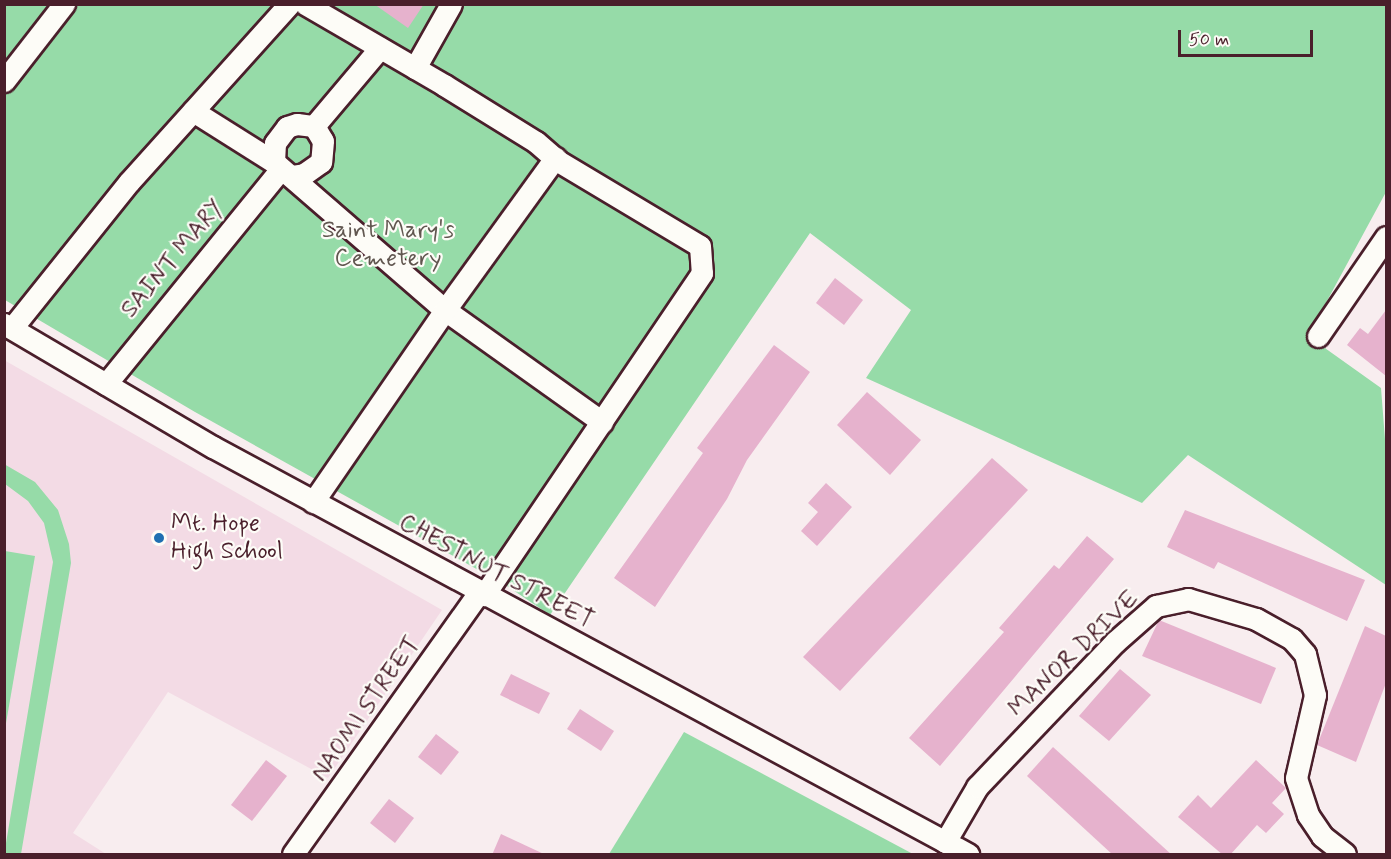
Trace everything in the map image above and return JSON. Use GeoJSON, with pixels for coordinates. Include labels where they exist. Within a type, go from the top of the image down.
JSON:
{"type":"FeatureCollection","features":[{"type":"Feature","properties":{"kind":"street"},"geometry":{"type":"LineString","coordinates":[[4,81],[64,4]]}},
{"type":"Feature","properties":{"kind":"street"},"geometry":{"type":"LineString","coordinates":[[8,326],[129,182],[289,4]]}},
{"type":"Feature","properties":{"kind":"street","name":"NAOMI STREET"},"geometry":{"type":"LineString","coordinates":[[293,855],[602,422],[702,273],[704,261],[700,246],[683,233],[555,159],[536,142],[305,4]]}},
{"type":"Feature","properties":{"kind":"street"},"geometry":{"type":"LineString","coordinates":[[415,68],[451,4]]}},
{"type":"Feature","properties":{"kind":"street"},"geometry":{"type":"LineString","coordinates":[[314,126],[380,48]]}},
{"type":"Feature","properties":{"kind":"street"},"geometry":{"type":"LineString","coordinates":[[193,111],[282,169],[445,310],[602,422]]}},
{"type":"Feature","properties":{"kind":"street"},"geometry":{"type":"LineString","coordinates":[[282,169],[275,143],[287,127],[297,124],[314,126]]}},
{"type":"Feature","properties":{"kind":"street"},"geometry":{"type":"LineString","coordinates":[[282,169],[304,174],[321,162],[323,141],[314,126]]}},
{"type":"Feature","properties":{"kind":"street"},"geometry":{"type":"LineString","coordinates":[[313,502],[445,310],[555,159]]}},
{"type":"Feature","properties":{"kind":"street","name":"SAINT MARY"},"geometry":{"type":"LineString","coordinates":[[106,384],[282,169]]}},
{"type":"Feature","properties":{"kind":"street"},"geometry":{"type":"LineString","coordinates":[[1318,336],[1386,237]]}},
{"type":"Feature","properties":{"kind":"street","name":"CHESTNUT STREET"},"geometry":{"type":"LineString","coordinates":[[8,326],[313,502],[968,855]]}},
{"type":"Feature","properties":{"kind":"street","name":"MANOR DRIVE"},"geometry":{"type":"LineString","coordinates":[[945,842],[976,787],[1116,642],[1156,606],[1188,599],[1256,619],[1292,639],[1305,654],[1315,695],[1296,778],[1308,815],[1322,836],[1345,855]]}},
{"type":"Feature","properties":{"kind":"shaded area","name":"Mt. Hope High School"},"geometry":{"type":"Polygon","coordinates":[[[4,360],[442,610],[328,778],[168,692],[73,833],[106,854],[5,854],[4,360]]]}},
{"type":"Feature","properties":{"kind":"green space","name":"Saint Mary's Cemetery"},"geometry":{"type":"Polygon","coordinates":[[[5,5],[1386,5],[1386,192],[1308,336],[1381,388],[1386,452],[1386,585],[1188,455],[1142,503],[866,378],[911,310],[810,233],[550,615],[507,586],[195,412],[5,300],[5,5]]]}},
{"type":"Feature","properties":{"kind":"green space"},"geometry":{"type":"Polygon","coordinates":[[[4,464],[35,482],[58,510],[69,544],[71,563],[21,854],[5,854],[5,849],[53,562],[44,523],[28,501],[5,484],[4,464]]]}},
{"type":"Feature","properties":{"kind":"green space"},"geometry":{"type":"Polygon","coordinates":[[[4,551],[35,556],[5,729],[4,551]]]}},
{"type":"Feature","properties":{"kind":"green space"},"geometry":{"type":"Polygon","coordinates":[[[684,732],[913,854],[609,854],[684,732]]]}},
{"type":"Feature","properties":{"kind":"building"},"geometry":{"type":"Polygon","coordinates":[[[374,4],[424,4],[408,28],[374,4]]]}},
{"type":"Feature","properties":{"kind":"building"},"geometry":{"type":"Polygon","coordinates":[[[835,278],[863,300],[844,325],[816,303],[835,278]]]}},
{"type":"Feature","properties":{"kind":"building"},"geometry":{"type":"Polygon","coordinates":[[[1386,310],[1386,376],[1347,345],[1360,328],[1368,334],[1386,310]]]}},
{"type":"Feature","properties":{"kind":"building"},"geometry":{"type":"Polygon","coordinates":[[[774,345],[810,372],[747,460],[727,499],[655,607],[614,578],[703,453],[697,448],[774,345]]]}},
{"type":"Feature","properties":{"kind":"building"},"geometry":{"type":"Polygon","coordinates":[[[867,392],[921,440],[890,475],[837,425],[867,392]]]}},
{"type":"Feature","properties":{"kind":"building"},"geometry":{"type":"Polygon","coordinates":[[[992,458],[1028,490],[840,691],[803,657],[992,458]]]}},
{"type":"Feature","properties":{"kind":"building"},"geometry":{"type":"Polygon","coordinates":[[[826,483],[852,507],[817,546],[801,531],[818,512],[808,503],[826,483]]]}},
{"type":"Feature","properties":{"kind":"building"},"geometry":{"type":"Polygon","coordinates":[[[1185,510],[1365,580],[1347,621],[1218,562],[1214,569],[1167,547],[1185,510]]]}},
{"type":"Feature","properties":{"kind":"building"},"geometry":{"type":"Polygon","coordinates":[[[1087,536],[1114,559],[940,766],[909,738],[1004,632],[999,628],[1054,565],[1059,569],[1087,536]]]}},
{"type":"Feature","properties":{"kind":"building"},"geometry":{"type":"Polygon","coordinates":[[[1159,620],[1276,668],[1261,704],[1142,656],[1159,620]]]}},
{"type":"Feature","properties":{"kind":"building"},"geometry":{"type":"Polygon","coordinates":[[[1365,626],[1386,636],[1386,683],[1356,762],[1317,745],[1365,626]]]}},
{"type":"Feature","properties":{"kind":"building"},"geometry":{"type":"Polygon","coordinates":[[[1120,669],[1151,695],[1109,741],[1079,716],[1120,669]]]}},
{"type":"Feature","properties":{"kind":"building"},"geometry":{"type":"Polygon","coordinates":[[[511,674],[550,693],[539,714],[500,695],[511,674]]]}},
{"type":"Feature","properties":{"kind":"building"},"geometry":{"type":"Polygon","coordinates":[[[580,709],[614,731],[601,751],[567,729],[580,709]]]}},
{"type":"Feature","properties":{"kind":"building"},"geometry":{"type":"Polygon","coordinates":[[[436,734],[459,752],[441,775],[418,757],[436,734]]]}},
{"type":"Feature","properties":{"kind":"building"},"geometry":{"type":"Polygon","coordinates":[[[1053,747],[1172,855],[1113,855],[1027,776],[1053,747]]]}},
{"type":"Feature","properties":{"kind":"building"},"geometry":{"type":"Polygon","coordinates":[[[266,760],[287,776],[252,821],[231,805],[266,760]]]}},
{"type":"Feature","properties":{"kind":"building"},"geometry":{"type":"Polygon","coordinates":[[[1256,760],[1286,788],[1272,803],[1284,814],[1266,833],[1257,825],[1230,855],[1223,855],[1178,817],[1198,795],[1211,808],[1256,760]]]}},
{"type":"Feature","properties":{"kind":"building"},"geometry":{"type":"Polygon","coordinates":[[[389,799],[414,818],[395,843],[370,823],[389,799]]]}},
{"type":"Feature","properties":{"kind":"building"},"geometry":{"type":"Polygon","coordinates":[[[501,834],[546,855],[492,855],[501,834]]]}},
{"type":"Feature","properties":{"kind":"place","name":"Mt. Hope High School"},"geometry":{"type":"Point","coordinates":[159,538]}}]}
